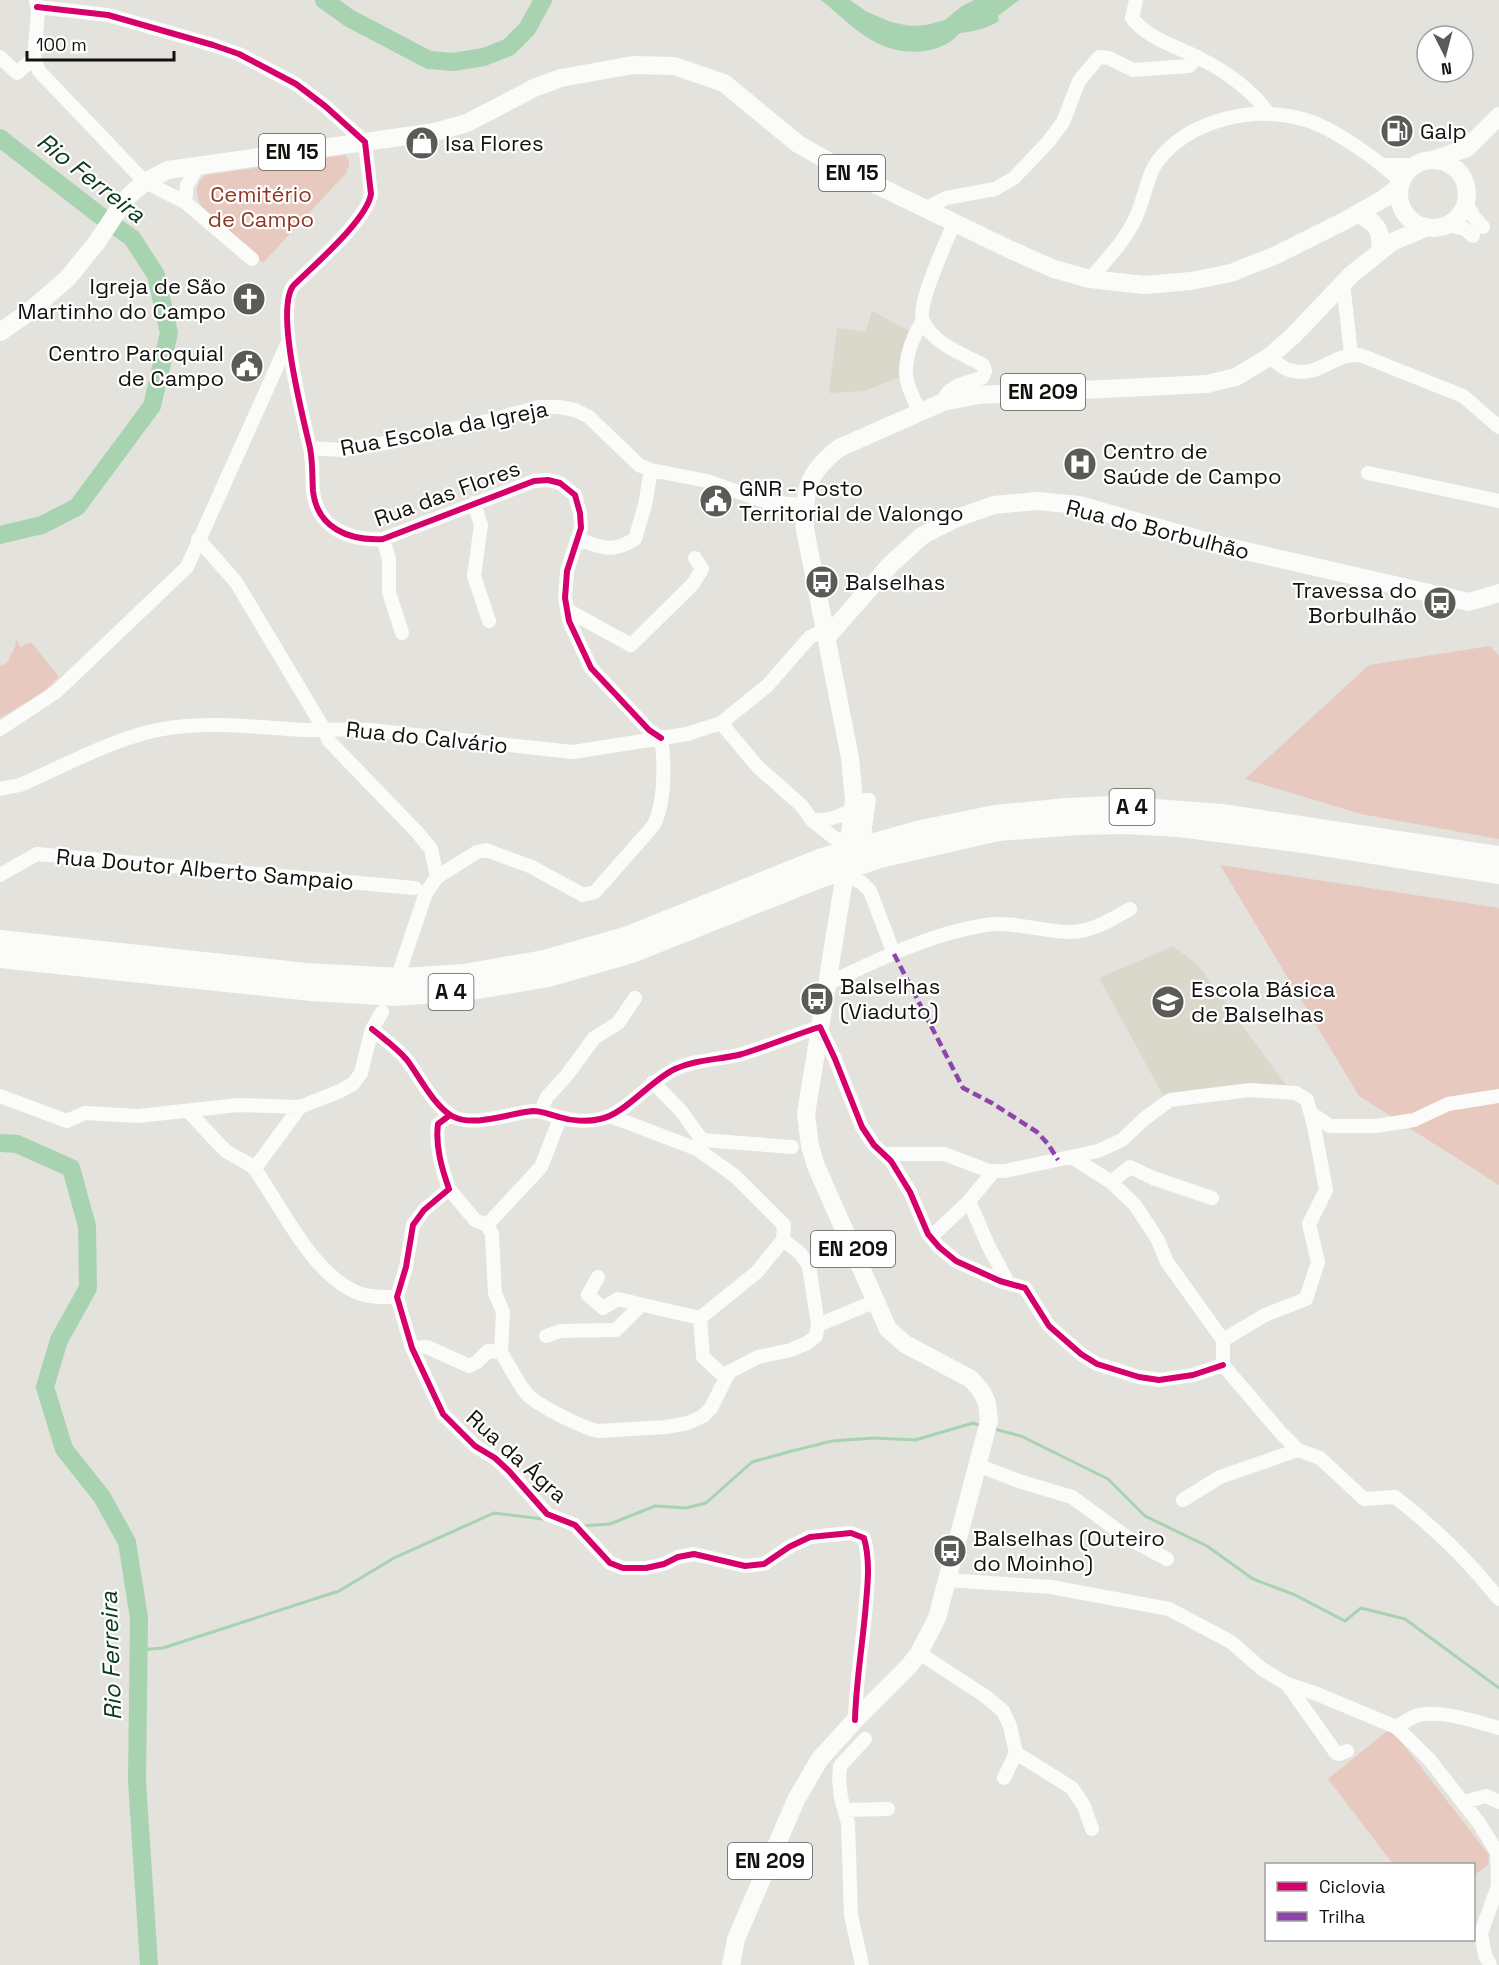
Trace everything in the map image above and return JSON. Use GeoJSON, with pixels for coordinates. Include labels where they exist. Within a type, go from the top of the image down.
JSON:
{"type":"FeatureCollection","features":[{"type":"Feature","properties":{"kind":"highway","name":"A 4"},"geometry":{"type":"LineString","coordinates":[[0,940],[306,973],[402,978],[464,974],[544,960],[627,936],[881,849],[921,830],[995,815],[1066,808],[1114,806],[1222,814],[1499,856]]}},
{"type":"Feature","properties":{"kind":"highway","name":"A 4"},"geometry":{"type":"LineString","coordinates":[[881,849],[998,831],[1125,824],[1179,826],[1499,874]]}},
{"type":"Feature","properties":{"kind":"highway","name":"A 4"},"geometry":{"type":"LineString","coordinates":[[0,958],[312,992],[396,996],[465,991],[549,977],[632,953],[821,868]]}},
{"type":"Feature","properties":{"kind":"main road","name":"EN 15"},"geometry":{"type":"LineString","coordinates":[[0,332],[26,314],[67,279],[97,242],[125,200],[145,182],[168,170],[435,132],[467,123],[534,88],[561,78],[633,65],[674,66],[724,83],[798,144],[835,165],[1054,269],[1090,279],[1144,285],[1191,281],[1232,273],[1355,218],[1379,210],[1403,211]]}},
{"type":"Feature","properties":{"kind":"main road"},"geometry":{"type":"LineString","coordinates":[[1414,165],[1467,148],[1499,116]]}},
{"type":"Feature","properties":{"kind":"main road"},"geometry":{"type":"LineString","coordinates":[[1400,185],[1399,202],[1403,211],[1413,222],[1425,228],[1440,228],[1447,225],[1461,214],[1466,203],[1464,180],[1467,148]]}},
{"type":"Feature","properties":{"kind":"main road"},"geometry":{"type":"LineString","coordinates":[[1433,160],[1451,166],[1464,180]]}},
{"type":"Feature","properties":{"kind":"main road","name":"EN 15"},"geometry":{"type":"LineString","coordinates":[[1355,218],[1383,200],[1400,185],[1408,170],[1414,165]]}},
{"type":"Feature","properties":{"kind":"main road","name":"EN 209"},"geometry":{"type":"LineString","coordinates":[[1386,247],[1402,223],[1403,211]]}},
{"type":"Feature","properties":{"kind":"main road"},"geometry":{"type":"LineString","coordinates":[[1355,218],[1373,221],[1386,247]]}},
{"type":"Feature","properties":{"kind":"main road","name":"EN 209"},"geometry":{"type":"LineString","coordinates":[[731,1965],[736,1939],[745,1918],[796,1800],[819,1760],[919,1653],[937,1618],[987,1427],[987,1403],[982,1392],[971,1379],[905,1344],[888,1329],[816,1166],[810,1146],[806,1113],[827,984],[851,878],[850,839],[858,803],[805,529],[805,495],[811,477],[824,459],[838,448],[943,402],[979,395],[1207,384],[1236,377],[1269,357],[1293,336],[1343,284],[1386,247],[1425,228]]}},
{"type":"Feature","properties":{"kind":"main road","name":"Rua do Borbulhão"},"geometry":{"type":"LineString","coordinates":[[824,622],[849,607],[923,534],[994,504],[1037,501],[1079,505],[1219,545],[1469,602],[1497,590]]}},
{"type":"Feature","properties":{"kind":"main road"},"geometry":{"type":"LineString","coordinates":[[824,622],[831,609],[849,607]]}},
{"type":"Feature","properties":{"kind":"street"},"geometry":{"type":"LineString","coordinates":[[1136,0],[1131,18],[1138,26],[1173,47],[1198,57],[1222,71],[1260,102],[1268,113]]}},
{"type":"Feature","properties":{"kind":"street"},"geometry":{"type":"LineString","coordinates":[[0,729],[56,692],[187,567],[288,342],[290,291],[361,217],[370,203],[371,194],[365,142],[325,106],[296,84],[239,54],[213,45],[108,15],[37,4],[33,58],[39,71],[145,182],[184,202],[252,259]]}},
{"type":"Feature","properties":{"kind":"street"},"geometry":{"type":"LineString","coordinates":[[0,57],[17,73],[33,58]]}},
{"type":"Feature","properties":{"kind":"street"},"geometry":{"type":"LineString","coordinates":[[925,209],[946,198],[995,189],[1014,178],[1049,141],[1063,122],[1078,81],[1099,57],[1109,58],[1133,70],[1189,66],[1198,57]]}},
{"type":"Feature","properties":{"kind":"street"},"geometry":{"type":"LineString","coordinates":[[1090,279],[1122,242],[1136,217],[1156,163],[1184,136],[1219,120],[1268,113],[1307,120],[1340,137],[1383,165],[1400,185]]}},
{"type":"Feature","properties":{"kind":"street"},"geometry":{"type":"LineString","coordinates":[[184,202],[187,185],[199,165]]}},
{"type":"Feature","properties":{"kind":"street"},"geometry":{"type":"LineString","coordinates":[[1383,165],[1414,165]]}},
{"type":"Feature","properties":{"kind":"street"},"geometry":{"type":"LineString","coordinates":[[1447,225],[1478,231],[1466,203]]}},
{"type":"Feature","properties":{"kind":"street"},"geometry":{"type":"LineString","coordinates":[[943,402],[945,394],[956,386],[982,378],[985,371],[983,364],[946,345],[931,332],[923,321],[921,312],[927,290],[954,223]]}},
{"type":"Feature","properties":{"kind":"street"},"geometry":{"type":"LineString","coordinates":[[1343,284],[1351,354]]}},
{"type":"Feature","properties":{"kind":"street"},"geometry":{"type":"LineString","coordinates":[[920,412],[909,389],[906,370],[914,335],[923,321]]}},
{"type":"Feature","properties":{"kind":"street","name":"Rua Escola da Igreja"},"geometry":{"type":"LineString","coordinates":[[288,342],[310,448],[341,450],[386,443],[476,424],[539,407],[559,407],[575,410],[589,417],[639,465],[651,470],[707,481],[767,502],[804,505]]}},
{"type":"Feature","properties":{"kind":"street"},"geometry":{"type":"LineString","coordinates":[[1269,357],[1287,370],[1308,372],[1319,370],[1339,357],[1351,354],[1360,355],[1463,396],[1499,427]]}},
{"type":"Feature","properties":{"kind":"street","name":"Rua das Flores"},"geometry":{"type":"LineString","coordinates":[[310,448],[313,465],[313,493],[320,512],[333,527],[349,537],[368,540],[383,539],[534,481],[548,480],[560,483],[574,495],[580,513],[581,528],[567,571],[565,598],[569,621],[597,676],[650,730],[661,738]]}},
{"type":"Feature","properties":{"kind":"street"},"geometry":{"type":"LineString","coordinates":[[577,539],[607,549],[621,547],[635,539],[645,505],[651,470]]}},
{"type":"Feature","properties":{"kind":"street"},"geometry":{"type":"LineString","coordinates":[[1368,473],[1499,501]]}},
{"type":"Feature","properties":{"kind":"street"},"geometry":{"type":"LineString","coordinates":[[474,503],[481,525],[474,576],[489,621]]}},
{"type":"Feature","properties":{"kind":"street"},"geometry":{"type":"LineString","coordinates":[[198,539],[236,582],[329,741],[431,849],[437,877]]}},
{"type":"Feature","properties":{"kind":"street"},"geometry":{"type":"LineString","coordinates":[[383,539],[388,560],[389,592],[402,633]]}},
{"type":"Feature","properties":{"kind":"street"},"geometry":{"type":"LineString","coordinates":[[567,610],[631,645],[693,584],[702,569],[695,558]]}},
{"type":"Feature","properties":{"kind":"street","name":"Rua do Calvário"},"geometry":{"type":"LineString","coordinates":[[0,789],[20,785],[133,736],[169,728],[227,725],[309,730],[370,730],[573,752],[687,734],[721,723],[767,686],[824,622]]}},
{"type":"Feature","properties":{"kind":"street"},"geometry":{"type":"LineString","coordinates":[[721,723],[758,767],[801,805],[812,820],[833,837],[841,841],[850,839]]}},
{"type":"Feature","properties":{"kind":"street"},"geometry":{"type":"LineString","coordinates":[[400,970],[426,893],[437,877],[477,852],[486,850],[532,867],[583,895],[595,892],[653,826],[659,815],[664,753],[661,738]]}},
{"type":"Feature","properties":{"kind":"street"},"geometry":{"type":"LineString","coordinates":[[812,820],[826,821],[840,817],[858,803]]}},
{"type":"Feature","properties":{"kind":"street"},"geometry":{"type":"LineString","coordinates":[[858,803],[851,878],[870,891],[894,954]]}},
{"type":"Feature","properties":{"kind":"street","name":"Rua Doutor Alberto Sampaio"},"geometry":{"type":"LineString","coordinates":[[0,875],[37,854],[415,888]]}},
{"type":"Feature","properties":{"kind":"street"},"geometry":{"type":"LineString","coordinates":[[827,984],[933,938],[988,924],[1067,932],[1104,924],[1130,909]]}},
{"type":"Feature","properties":{"kind":"street"},"geometry":{"type":"LineString","coordinates":[[540,1112],[546,1097],[567,1075],[594,1038],[618,1023],[635,998]]}},
{"type":"Feature","properties":{"kind":"street"},"geometry":{"type":"LineString","coordinates":[[0,1096],[67,1121],[85,1113],[138,1116],[238,1105],[300,1107],[353,1084],[361,1073],[372,1029],[382,1012]]}},
{"type":"Feature","properties":{"kind":"street"},"geometry":{"type":"LineString","coordinates":[[372,1029],[404,1057],[439,1105],[450,1116],[460,1120],[475,1121],[540,1112],[560,1118],[589,1120],[610,1116],[653,1082],[676,1068],[704,1060],[740,1054],[820,1027],[862,1127],[874,1145],[891,1161],[910,1192],[931,1238],[956,1262],[1024,1288],[1049,1326],[1081,1354],[1097,1364],[1139,1377],[1159,1380],[1192,1375],[1223,1365]]}},
{"type":"Feature","properties":{"kind":"street"},"geometry":{"type":"LineString","coordinates":[[653,1082],[681,1112],[700,1145],[784,1225],[783,1240],[757,1272],[700,1318]]}},
{"type":"Feature","properties":{"kind":"street"},"geometry":{"type":"LineString","coordinates":[[884,1154],[945,1154],[994,1171],[1098,1151],[1122,1140],[1144,1119],[1170,1100],[1250,1090],[1296,1093],[1307,1100],[1326,1190],[1309,1224],[1318,1262],[1306,1299],[1265,1316],[1223,1340]]}},
{"type":"Feature","properties":{"kind":"street"},"geometry":{"type":"LineString","coordinates":[[1311,1113],[1330,1126],[1376,1126],[1414,1120],[1448,1104],[1499,1096]]}},
{"type":"Feature","properties":{"kind":"street"},"geometry":{"type":"LineString","coordinates":[[255,1168],[300,1107]]}},
{"type":"Feature","properties":{"kind":"street"},"geometry":{"type":"LineString","coordinates":[[188,1111],[226,1150],[255,1168],[281,1213],[321,1266],[337,1282],[361,1295],[381,1298],[397,1297],[406,1267],[413,1225],[424,1210],[448,1189]]}},
{"type":"Feature","properties":{"kind":"street"},"geometry":{"type":"LineString","coordinates":[[450,1116],[438,1124],[437,1136],[443,1173],[448,1189],[476,1220],[487,1225],[492,1234],[495,1293],[503,1312],[501,1352],[527,1394],[535,1401],[588,1429],[598,1431],[666,1427],[688,1423],[703,1416],[711,1408],[729,1372],[758,1358],[791,1350],[816,1336],[818,1325],[808,1266],[800,1253],[783,1240]]}},
{"type":"Feature","properties":{"kind":"street"},"geometry":{"type":"LineString","coordinates":[[610,1116],[700,1145],[792,1147]]}},
{"type":"Feature","properties":{"kind":"street"},"geometry":{"type":"LineString","coordinates":[[487,1225],[541,1167],[560,1118]]}},
{"type":"Feature","properties":{"kind":"street"},"geometry":{"type":"LineString","coordinates":[[1072,1157],[1111,1182],[1135,1205],[1158,1240],[1167,1262],[1223,1340],[1223,1365],[1281,1434],[1298,1450],[1320,1458],[1364,1499],[1395,1497],[1447,1540],[1471,1564],[1499,1599]]}},
{"type":"Feature","properties":{"kind":"street"},"geometry":{"type":"LineString","coordinates":[[1111,1182],[1130,1167],[1153,1178],[1212,1198]]}},
{"type":"Feature","properties":{"kind":"street"},"geometry":{"type":"LineString","coordinates":[[931,1238],[969,1201],[994,1171]]}},
{"type":"Feature","properties":{"kind":"street"},"geometry":{"type":"LineString","coordinates":[[969,1201],[1008,1283]]}},
{"type":"Feature","properties":{"kind":"street"},"geometry":{"type":"LineString","coordinates":[[598,1278],[588,1295],[603,1308],[618,1299],[700,1318]]}},
{"type":"Feature","properties":{"kind":"street","name":"Rua da Ágra"},"geometry":{"type":"LineString","coordinates":[[397,1297],[412,1348],[443,1414],[475,1446],[495,1458],[509,1471],[547,1514],[575,1525],[610,1563],[623,1568],[646,1568],[694,1554],[745,1566],[764,1564],[789,1547],[810,1537],[851,1533],[864,1538],[868,1552],[868,1582],[855,1720]]}},
{"type":"Feature","properties":{"kind":"street"},"geometry":{"type":"LineString","coordinates":[[818,1325],[876,1301]]}},
{"type":"Feature","properties":{"kind":"street"},"geometry":{"type":"LineString","coordinates":[[546,1336],[560,1331],[616,1330],[641,1305]]}},
{"type":"Feature","properties":{"kind":"street"},"geometry":{"type":"LineString","coordinates":[[700,1318],[703,1358],[726,1378]]}},
{"type":"Feature","properties":{"kind":"street"},"geometry":{"type":"LineString","coordinates":[[412,1348],[427,1347],[469,1366],[477,1362],[488,1351],[501,1352]]}},
{"type":"Feature","properties":{"kind":"street"},"geometry":{"type":"LineString","coordinates":[[1183,1500],[1220,1477],[1298,1450]]}},
{"type":"Feature","properties":{"kind":"street"},"geometry":{"type":"LineString","coordinates":[[977,1465],[1072,1497],[1128,1538],[1167,1559]]}},
{"type":"Feature","properties":{"kind":"street"},"geometry":{"type":"LineString","coordinates":[[947,1580],[1051,1587],[1169,1609],[1231,1642],[1262,1669],[1287,1684],[1396,1727],[1429,1759],[1479,1823],[1497,1852],[1498,1885],[1481,1933],[1485,1955],[1490,1965]]}},
{"type":"Feature","properties":{"kind":"street"},"geometry":{"type":"LineString","coordinates":[[919,1653],[985,1696],[1003,1711],[1010,1726],[1016,1753],[1004,1778]]}},
{"type":"Feature","properties":{"kind":"street"},"geometry":{"type":"LineString","coordinates":[[1287,1684],[1336,1753],[1347,1751]]}},
{"type":"Feature","properties":{"kind":"street"},"geometry":{"type":"LineString","coordinates":[[1396,1727],[1424,1713],[1452,1716],[1499,1728]]}},
{"type":"Feature","properties":{"kind":"street"},"geometry":{"type":"LineString","coordinates":[[862,1965],[851,1915],[848,1823],[841,1798],[840,1766],[865,1739]]}},
{"type":"Feature","properties":{"kind":"street"},"geometry":{"type":"LineString","coordinates":[[1016,1753],[1072,1788],[1084,1806],[1092,1829]]}},
{"type":"Feature","properties":{"kind":"street"},"geometry":{"type":"LineString","coordinates":[[1463,1802],[1486,1796],[1499,1802]]}},
{"type":"Feature","properties":{"kind":"street"},"geometry":{"type":"LineString","coordinates":[[845,1810],[888,1809]]}},
{"type":"Feature","properties":{"kind":"shaded area"},"geometry":{"type":"Polygon","coordinates":[[[821,0],[850,0],[867,12],[891,22],[910,26],[945,20],[962,6],[974,0],[1019,0],[998,16],[999,21],[990,26],[960,33],[952,41],[932,50],[909,52],[887,47],[869,39],[821,0]]]}},
{"type":"Feature","properties":{"kind":"shaded area"},"geometry":{"type":"Polygon","coordinates":[[[872,311],[911,332],[903,376],[864,391],[829,393],[837,328],[866,332],[872,311]]]}},
{"type":"Feature","properties":{"kind":"shaded area","name":"Escola Básica de Balselhas"},"geometry":{"type":"Polygon","coordinates":[[[1173,946],[1198,965],[1286,1088],[1236,1085],[1164,1097],[1099,978],[1173,946]]]}},
{"type":"Feature","properties":{"kind":"green space","name":"Cemitério de Campo"},"geometry":{"type":"Polygon","coordinates":[[[345,155],[349,160],[347,172],[263,263],[202,207],[198,198],[199,182],[206,175],[345,155]]]}},
{"type":"Feature","properties":{"kind":"green space"},"geometry":{"type":"Polygon","coordinates":[[[16,639],[20,647],[31,642],[59,677],[42,693],[0,718],[0,666],[7,663],[15,647],[16,639]]]}},
{"type":"Feature","properties":{"kind":"green space"},"geometry":{"type":"Polygon","coordinates":[[[1490,646],[1499,656],[1499,839],[1361,814],[1245,779],[1369,665],[1490,646]]]}},
{"type":"Feature","properties":{"kind":"green space"},"geometry":{"type":"Polygon","coordinates":[[[1220,865],[1499,908],[1499,1185],[1359,1096],[1220,865]]]}},
{"type":"Feature","properties":{"kind":"green space"},"geometry":{"type":"Polygon","coordinates":[[[1387,1731],[1396,1735],[1489,1855],[1488,1865],[1475,1874],[1475,1863],[1392,1863],[1328,1779],[1387,1731]]]}},
{"type":"Feature","properties":{"kind":"waterway","name":"Rio Ferreira"},"geometry":{"type":"LineString","coordinates":[[324,0],[349,18],[429,60],[453,62],[484,57],[509,47],[527,29],[543,0]]}},
{"type":"Feature","properties":{"kind":"waterway","name":"Rio Ferreira"},"geometry":{"type":"LineString","coordinates":[[0,138],[132,238],[156,275],[169,333],[152,406],[77,507],[42,525],[0,535]]}},
{"type":"Feature","properties":{"kind":"waterway","name":"Rio Ferreira"},"geometry":{"type":"LineString","coordinates":[[0,1143],[17,1144],[71,1168],[87,1226],[88,1288],[59,1340],[45,1387],[64,1449],[102,1497],[127,1542],[139,1618],[137,1781],[149,1965]]}},
{"type":"Feature","properties":{"kind":"waterway"},"geometry":{"type":"LineString","coordinates":[[582,1526],[610,1524],[655,1506],[686,1508],[706,1503],[752,1462],[788,1452],[832,1441],[874,1438],[915,1440],[973,1423],[982,1426]]}},
{"type":"Feature","properties":{"kind":"waterway"},"geometry":{"type":"LineString","coordinates":[[994,1429],[1021,1436],[1108,1479],[1145,1516],[1207,1546],[1253,1579],[1295,1595],[1345,1621],[1361,1608],[1405,1619],[1499,1688]]}},
{"type":"Feature","properties":{"kind":"waterway"},"geometry":{"type":"LineString","coordinates":[[139,1650],[163,1648],[339,1591],[394,1558],[494,1513],[543,1519]]}},
{"type":"Feature","properties":{"kind":"marked path"},"geometry":{"type":"LineString","coordinates":[[894,954],[963,1088],[992,1103],[1037,1132],[1058,1160]]}},
{"type":"Feature","properties":{"kind":"cycle path"},"geometry":{"type":"LineString","coordinates":[[37,7],[108,15],[239,54],[296,84],[325,106],[365,142],[371,194],[367,205],[350,229],[293,286],[288,299],[287,318],[292,365],[311,454],[316,504],[328,523],[337,530],[358,538],[383,539],[534,481],[548,480],[560,483],[575,495],[581,528],[567,571],[565,598],[569,621],[591,668],[649,730],[661,738]]}},
{"type":"Feature","properties":{"kind":"cycle path"},"geometry":{"type":"LineString","coordinates":[[372,1029],[403,1056],[433,1098],[452,1116],[470,1121],[533,1111],[585,1121],[600,1119],[618,1111],[675,1069],[700,1061],[742,1054],[820,1027],[862,1127],[874,1145],[891,1161],[910,1192],[928,1234],[939,1247],[956,1261],[1000,1281],[1025,1288],[1049,1326],[1081,1354],[1097,1364],[1139,1377],[1159,1380],[1193,1375],[1223,1365]]}},
{"type":"Feature","properties":{"kind":"cycle path"},"geometry":{"type":"LineString","coordinates":[[450,1115],[438,1124],[437,1132],[440,1157],[449,1189],[424,1210],[413,1225],[406,1267],[397,1297],[412,1348],[443,1414],[475,1446],[495,1458],[509,1471],[547,1514],[575,1525],[610,1563],[623,1568],[646,1568],[694,1554],[745,1566],[764,1564],[789,1547],[810,1537],[851,1533],[864,1538],[868,1578],[855,1720]]}},
{"type":"Feature","properties":{"kind":"place","name":"Galp"},"geometry":{"type":"Point","coordinates":[1397,131]}},
{"type":"Feature","properties":{"kind":"place","name":"Isa Flores"},"geometry":{"type":"Point","coordinates":[422,143]}},
{"type":"Feature","properties":{"kind":"place","name":"Igreja de São Martinho do Campo"},"geometry":{"type":"Point","coordinates":[249,299]}},
{"type":"Feature","properties":{"kind":"place","name":"Centro Paroquial de Campo"},"geometry":{"type":"Point","coordinates":[247,366]}},
{"type":"Feature","properties":{"kind":"place","name":"Centro de Saúde de Campo"},"geometry":{"type":"Point","coordinates":[1080,464]}},
{"type":"Feature","properties":{"kind":"place","name":"GNR - Posto Territorial de Valongo"},"geometry":{"type":"Point","coordinates":[716,501]}},
{"type":"Feature","properties":{"kind":"place","name":"Balselhas"},"geometry":{"type":"Point","coordinates":[822,582]}},
{"type":"Feature","properties":{"kind":"place","name":"Travessa do Borbulhão"},"geometry":{"type":"Point","coordinates":[1440,603]}},
{"type":"Feature","properties":{"kind":"place","name":"Balselhas (Viaduto)"},"geometry":{"type":"Point","coordinates":[817,999]}},
{"type":"Feature","properties":{"kind":"place","name":"Escola Básica de Balselhas"},"geometry":{"type":"Point","coordinates":[1168,1002]}},
{"type":"Feature","properties":{"kind":"place","name":"Balselhas (Outeiro do Moinho)"},"geometry":{"type":"Point","coordinates":[950,1551]}}]}
